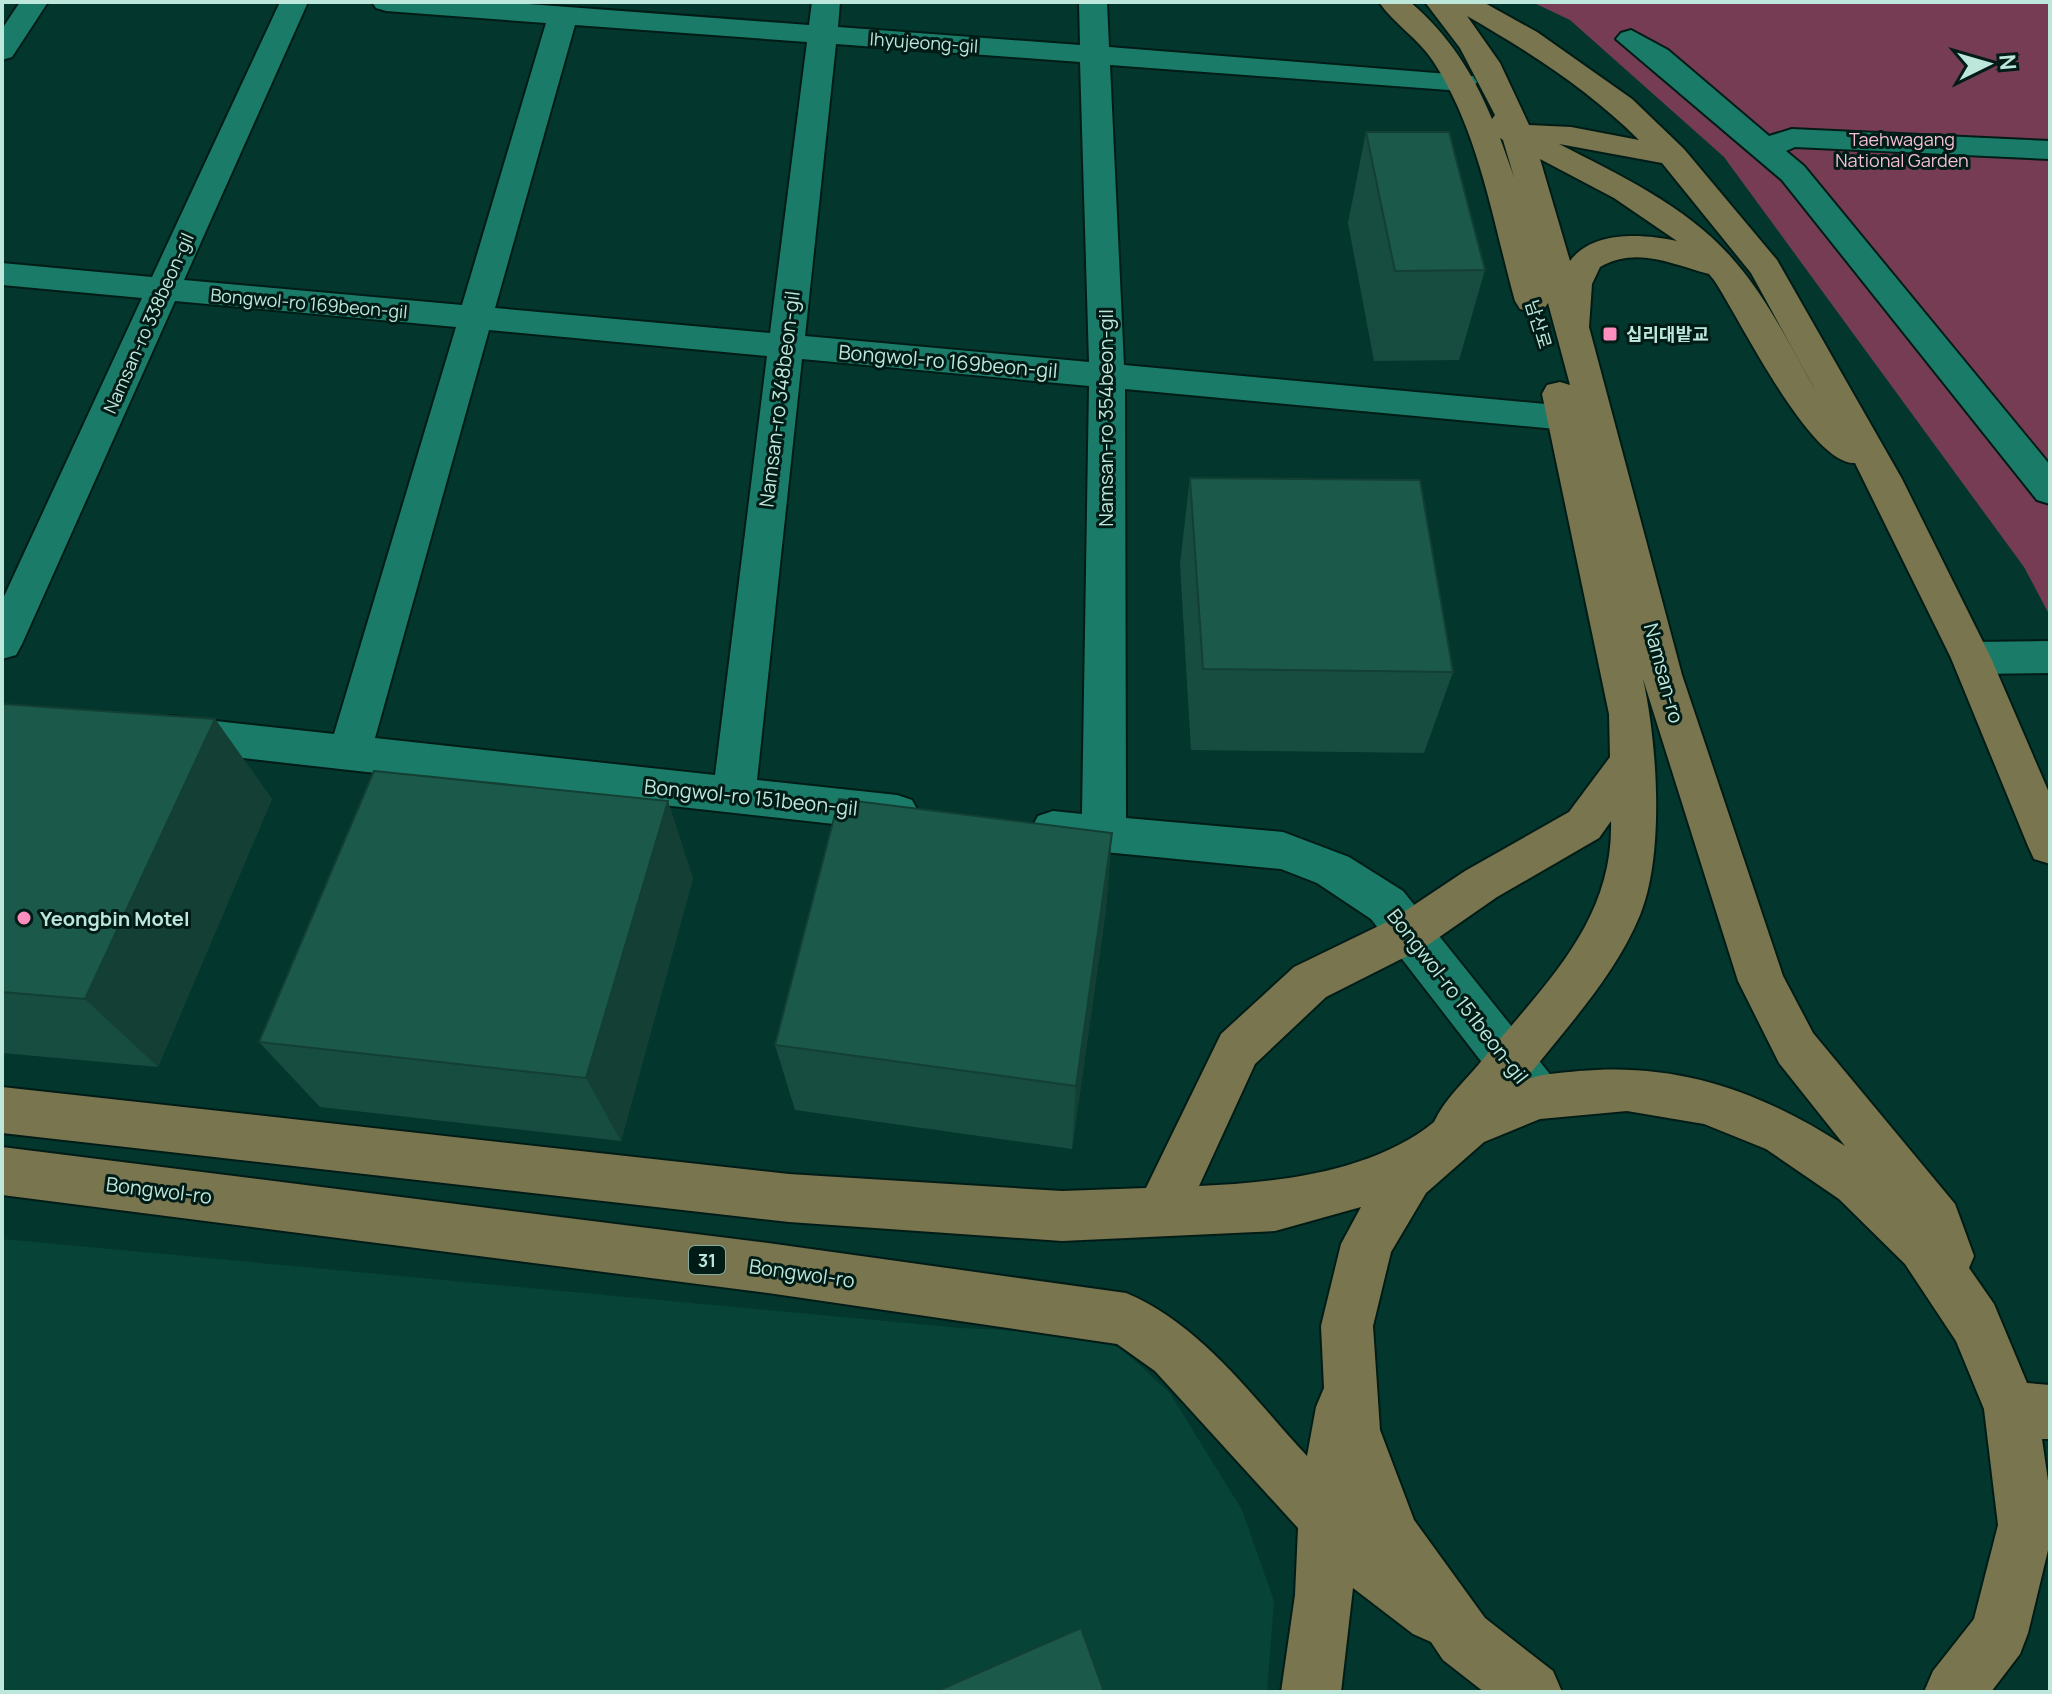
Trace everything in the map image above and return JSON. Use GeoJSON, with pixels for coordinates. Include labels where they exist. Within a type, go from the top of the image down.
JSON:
{"type":"FeatureCollection","features":[{"type":"Feature","properties":{"kind":"main road","name":"남산로"},"geometry":{"type":"LineString","coordinates":[[1393,2],[1438,43],[1465,90],[1502,142],[1567,418],[1630,714],[1634,848],[1619,912],[1524,1079]]}},
{"type":"Feature","properties":{"kind":"main road","name":"Namsan-ro"},"geometry":{"type":"LineString","coordinates":[[1439,2],[1465,31],[1505,98],[1502,142],[1574,345],[1610,465],[1662,675],[1761,981],[1796,1048],[1937,1221],[1964,1308]]}},
{"type":"Feature","properties":{"kind":"main road"},"geometry":{"type":"LineString","coordinates":[[1462,2],[1527,38],[1621,105],[1673,156],[1765,268],[1883,479],[1971,658],[2050,846]]}},
{"type":"Feature","properties":{"kind":"main road"},"geometry":{"type":"LineString","coordinates":[[1502,142],[1571,136],[1673,156]]}},
{"type":"Feature","properties":{"kind":"main road"},"geometry":{"type":"LineString","coordinates":[[1502,142],[1661,212],[1689,234],[1726,272],[1758,320],[1807,407],[1883,479]]}},
{"type":"Feature","properties":{"kind":"main road"},"geometry":{"type":"LineString","coordinates":[[1574,345],[1574,292],[1578,271],[1592,258],[1641,246],[1669,248],[1697,256],[1726,272]]}},
{"type":"Feature","properties":{"kind":"main road"},"geometry":{"type":"LineString","coordinates":[[1161,1212],[1238,1049],[1310,982],[1409,933],[1481,884],[1584,825],[1631,761]]}},
{"type":"Feature","properties":{"kind":"main road"},"geometry":{"type":"LineString","coordinates":[[1532,1692],[1461,1634],[1393,1538],[1353,1430],[1347,1326],[1367,1244],[1408,1176],[1524,1079],[1627,1089],[1705,1102],[1783,1133],[1868,1193],[1923,1246],[2030,1411],[2026,1525],[1999,1633],[1964,1684]]}},
{"type":"Feature","properties":{"kind":"main road"},"geometry":{"type":"LineString","coordinates":[[2,1110],[789,1198],[1062,1216],[1275,1207],[1382,1177],[1435,1153]]}},
{"type":"Feature","properties":{"kind":"main road","name":"Bongwol-ro"},"geometry":{"type":"LineString","coordinates":[[2,1171],[768,1268],[1126,1319],[1174,1352],[1327,1522],[1383,1579],[1461,1634]]}},
{"type":"Feature","properties":{"kind":"main road"},"geometry":{"type":"LineString","coordinates":[[1311,1692],[1324,1595],[1327,1503],[1349,1369]]}},
{"type":"Feature","properties":{"kind":"street"},"geometry":{"type":"LineString","coordinates":[[2,51],[34,2]]}},
{"type":"Feature","properties":{"kind":"street","name":"Namsan-ro 338beon-gil"},"geometry":{"type":"LineString","coordinates":[[2,644],[294,2]]}},
{"type":"Feature","properties":{"kind":"street","name":"Ihyujeong-gil"},"geometry":{"type":"LineString","coordinates":[[386,2],[563,15],[825,18],[1096,55],[1465,90]]}},
{"type":"Feature","properties":{"kind":"street","name":"Namsan-ro 354beon-gil"},"geometry":{"type":"LineString","coordinates":[[1093,2],[1107,376],[1104,834]]}},
{"type":"Feature","properties":{"kind":"street"},"geometry":{"type":"LineString","coordinates":[[350,752],[563,15]]}},
{"type":"Feature","properties":{"kind":"street","name":"Namsan-ro 348beon-gil"},"geometry":{"type":"LineString","coordinates":[[734,796],[825,18]]}},
{"type":"Feature","properties":{"kind":"street"},"geometry":{"type":"LineString","coordinates":[[1631,39],[1658,56],[1793,173],[2050,491]]}},
{"type":"Feature","properties":{"kind":"street"},"geometry":{"type":"LineString","coordinates":[[1765,148],[1792,138],[2050,150]]}},
{"type":"Feature","properties":{"kind":"street","name":"Bongwol-ro 169beon-gil"},"geometry":{"type":"LineString","coordinates":[[2,274],[1567,418]]}},
{"type":"Feature","properties":{"kind":"street"},"geometry":{"type":"LineString","coordinates":[[1971,658],[2050,657]]}},
{"type":"Feature","properties":{"kind":"street","name":"Bongwol-ro 151beon-gil"},"geometry":{"type":"LineString","coordinates":[[129,728],[935,817]]}},
{"type":"Feature","properties":{"kind":"street","name":"Bongwol-ro 151beon-gil"},"geometry":{"type":"LineString","coordinates":[[1012,825],[1283,851],[1333,870],[1387,905],[1524,1079]]}},
{"type":"Feature","properties":{"kind":"shaded area"},"geometry":{"type":"Polygon","coordinates":[[[2,1239],[961,1328],[1107,1335],[1170,1393],[1242,1510],[1274,1601],[1267,1692],[2,1692],[2,1239]]]}},
{"type":"Feature","properties":{"kind":"green space","name":"Taehwagang National Garden"},"geometry":{"type":"Polygon","coordinates":[[[1532,2],[2050,2],[2050,616],[2024,567],[1724,157],[1570,20],[1532,2]]]}},
{"type":"Feature","properties":{"kind":"building"},"geometry":{"type":"Polygon","coordinates":[[[1366,132],[1449,132],[1485,270],[1395,271],[1366,132]]]}},
{"type":"Feature","properties":{"kind":"building"},"geometry":{"type":"Polygon","coordinates":[[[1190,478],[1420,480],[1453,672],[1203,669],[1190,478]]]}},
{"type":"Feature","properties":{"kind":"building"},"geometry":{"type":"Polygon","coordinates":[[[2,704],[215,719],[85,999],[2,992],[2,704]]]}},
{"type":"Feature","properties":{"kind":"building"},"geometry":{"type":"Polygon","coordinates":[[[374,771],[668,801],[586,1078],[259,1042],[374,771]]]}},
{"type":"Feature","properties":{"kind":"building"},"geometry":{"type":"Polygon","coordinates":[[[839,799],[1112,833],[1076,1086],[775,1045],[839,799]]]}},
{"type":"Feature","properties":{"kind":"building"},"geometry":{"type":"Polygon","coordinates":[[[1081,1628],[1104,1692],[935,1692],[1081,1628]]]}},
{"type":"Feature","properties":{"kind":"place","name":"십리대밭교"},"geometry":{"type":"Point","coordinates":[1610,334]}},
{"type":"Feature","properties":{"kind":"place","name":"Yeongbin Motel"},"geometry":{"type":"Point","coordinates":[24,918]}}]}
